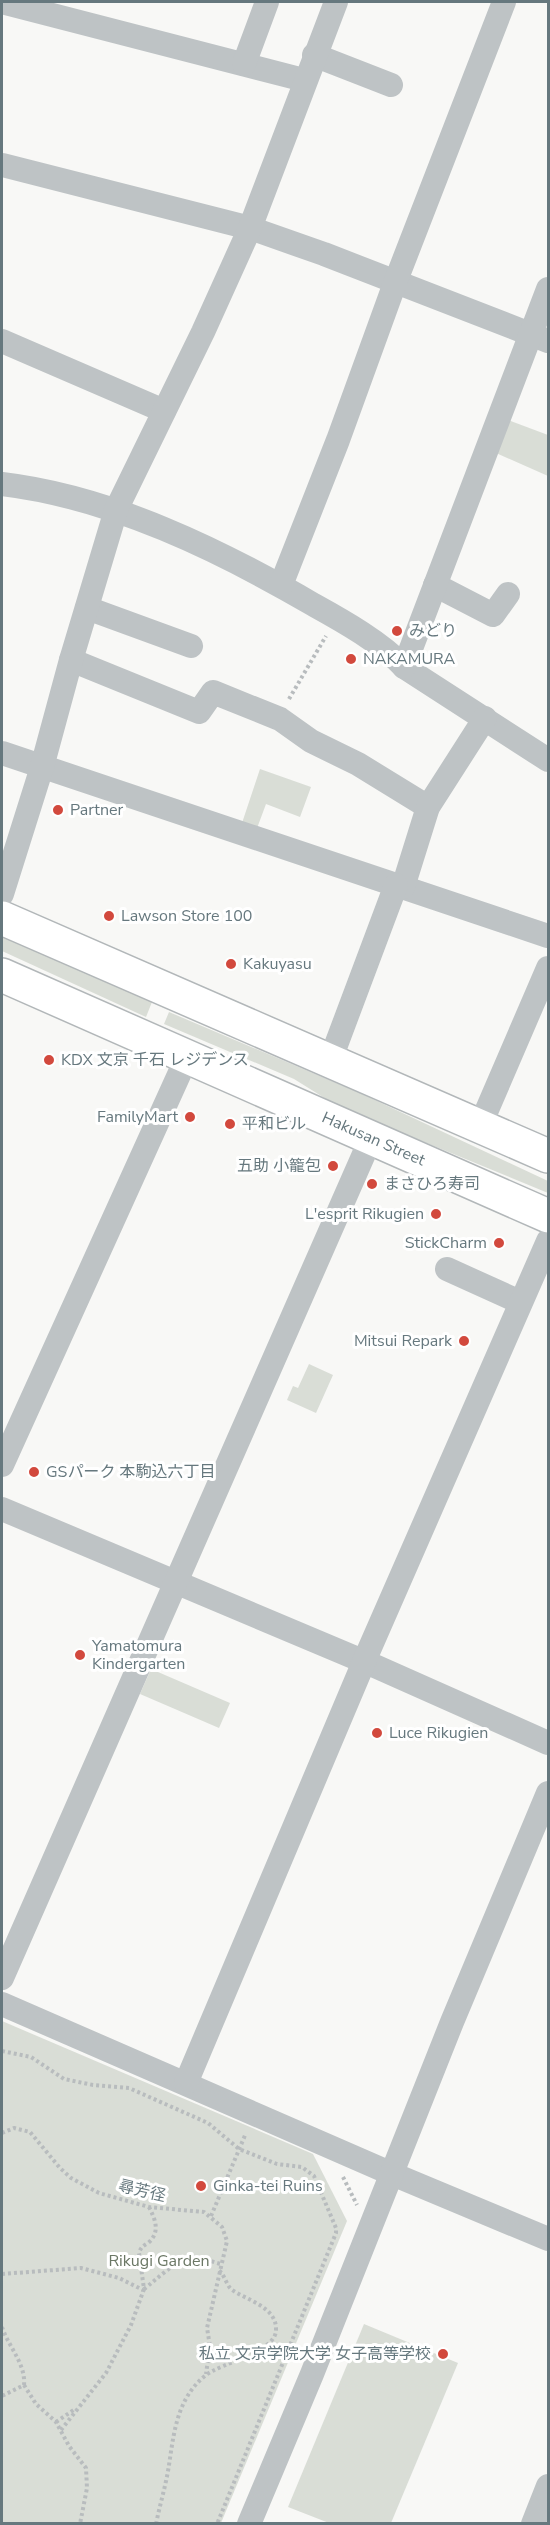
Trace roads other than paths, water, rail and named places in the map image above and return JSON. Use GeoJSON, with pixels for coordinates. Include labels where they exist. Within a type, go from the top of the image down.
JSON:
{"type":"FeatureCollection","features":[{"type":"Feature","properties":{"kind":"highway"},"geometry":{"type":"LineString","coordinates":[[2,918],[549,1156]]}},
{"type":"Feature","properties":{"kind":"highway","name":"Hakusan Street"},"geometry":{"type":"LineString","coordinates":[[2,975],[549,1216]]}},
{"type":"Feature","properties":{"kind":"street"},"geometry":{"type":"LineString","coordinates":[[2,2],[304,80]]}},
{"type":"Feature","properties":{"kind":"street"},"geometry":{"type":"LineString","coordinates":[[244,64],[267,2]]}},
{"type":"Feature","properties":{"kind":"street"},"geometry":{"type":"LineString","coordinates":[[2,894],[42,767],[70,660],[116,510],[250,228],[304,80],[336,2]]}},
{"type":"Feature","properties":{"kind":"street"},"geometry":{"type":"LineString","coordinates":[[281,585],[338,440],[394,283],[504,2]]}},
{"type":"Feature","properties":{"kind":"street"},"geometry":{"type":"LineString","coordinates":[[314,55],[392,85]]}},
{"type":"Feature","properties":{"kind":"street"},"geometry":{"type":"LineString","coordinates":[[2,165],[250,228],[540,337]]}},
{"type":"Feature","properties":{"kind":"street"},"geometry":{"type":"LineString","coordinates":[[404,667],[435,585],[540,337],[549,290]]}},
{"type":"Feature","properties":{"kind":"street"},"geometry":{"type":"LineString","coordinates":[[2,341],[164,411]]}},
{"type":"Feature","properties":{"kind":"street"},"geometry":{"type":"LineString","coordinates":[[2,484],[116,510],[245,565],[337,618],[396,658],[404,667],[549,760]]}},
{"type":"Feature","properties":{"kind":"street"},"geometry":{"type":"LineString","coordinates":[[435,585],[493,615],[508,594]]}},
{"type":"Feature","properties":{"kind":"street"},"geometry":{"type":"LineString","coordinates":[[87,608],[191,646]]}},
{"type":"Feature","properties":{"kind":"street"},"geometry":{"type":"LineString","coordinates":[[70,660],[199,712],[213,692],[278,718],[311,741],[358,764],[428,807]]}},
{"type":"Feature","properties":{"kind":"street"},"geometry":{"type":"LineString","coordinates":[[330,1061],[428,807],[484,718]]}},
{"type":"Feature","properties":{"kind":"street"},"geometry":{"type":"LineString","coordinates":[[2,753],[549,936]]}},
{"type":"Feature","properties":{"kind":"street"},"geometry":{"type":"LineString","coordinates":[[480,1126],[549,968]]}},
{"type":"Feature","properties":{"kind":"street"},"geometry":{"type":"LineString","coordinates":[[2,1465],[187,1057]]}},
{"type":"Feature","properties":{"kind":"street"},"geometry":{"type":"LineString","coordinates":[[2,1978],[371,1138]]}},
{"type":"Feature","properties":{"kind":"street"},"geometry":{"type":"LineString","coordinates":[[186,2083],[364,1662],[520,1302],[549,1241]]}},
{"type":"Feature","properties":{"kind":"street"},"geometry":{"type":"LineString","coordinates":[[447,1269],[520,1302]]}},
{"type":"Feature","properties":{"kind":"street"},"geometry":{"type":"LineString","coordinates":[[2,1509],[549,1743]]}},
{"type":"Feature","properties":{"kind":"street"},"geometry":{"type":"LineString","coordinates":[[249,2523],[312,2374],[390,2173],[549,1793]]}},
{"type":"Feature","properties":{"kind":"street"},"geometry":{"type":"LineString","coordinates":[[2,2004],[390,2173],[549,2239]]}},
{"type":"Feature","properties":{"kind":"street"},"geometry":{"type":"LineString","coordinates":[[533,2523],[549,2486]]}},
{"type":"Feature","properties":{"kind":"place","name":"みどり"},"geometry":{"type":"Point","coordinates":[397,631]}},
{"type":"Feature","properties":{"kind":"place","name":"NAKAMURA"},"geometry":{"type":"Point","coordinates":[351,659]}},
{"type":"Feature","properties":{"kind":"place","name":"Partner"},"geometry":{"type":"Point","coordinates":[58,810]}},
{"type":"Feature","properties":{"kind":"place","name":"Lawson Store 100"},"geometry":{"type":"Point","coordinates":[109,916]}},
{"type":"Feature","properties":{"kind":"place","name":"Kakuyasu"},"geometry":{"type":"Point","coordinates":[231,964]}},
{"type":"Feature","properties":{"kind":"place","name":"KDX 文京 千石 レジデンス"},"geometry":{"type":"Point","coordinates":[49,1060]}},
{"type":"Feature","properties":{"kind":"place","name":"FamilyMart"},"geometry":{"type":"Point","coordinates":[190,1117]}},
{"type":"Feature","properties":{"kind":"place","name":"平和ビル"},"geometry":{"type":"Point","coordinates":[230,1124]}},
{"type":"Feature","properties":{"kind":"place","name":"五助 小籠包"},"geometry":{"type":"Point","coordinates":[333,1166]}},
{"type":"Feature","properties":{"kind":"place","name":"まさひろ寿司"},"geometry":{"type":"Point","coordinates":[372,1184]}},
{"type":"Feature","properties":{"kind":"place","name":"L'esprit Rikugien"},"geometry":{"type":"Point","coordinates":[436,1214]}},
{"type":"Feature","properties":{"kind":"place","name":"StickCharm"},"geometry":{"type":"Point","coordinates":[499,1243]}},
{"type":"Feature","properties":{"kind":"place","name":"Mitsui Repark"},"geometry":{"type":"Point","coordinates":[464,1341]}},
{"type":"Feature","properties":{"kind":"place","name":"GSパーク 本駒込六丁目"},"geometry":{"type":"Point","coordinates":[34,1472]}},
{"type":"Feature","properties":{"kind":"place","name":"Yamatomura Kindergarten"},"geometry":{"type":"Point","coordinates":[80,1655]}},
{"type":"Feature","properties":{"kind":"place","name":"Luce Rikugien"},"geometry":{"type":"Point","coordinates":[377,1733]}},
{"type":"Feature","properties":{"kind":"place","name":"Ginka-tei Ruins"},"geometry":{"type":"Point","coordinates":[201,2186]}},
{"type":"Feature","properties":{"kind":"place","name":"私立 文京学院大学 女子高等学校"},"geometry":{"type":"Point","coordinates":[443,2354]}},
{"type":"Feature","properties":{"kind":"park label","name":"Rikugi Garden"},"geometry":{"type":"Point","coordinates":[159,2261]}}]}
